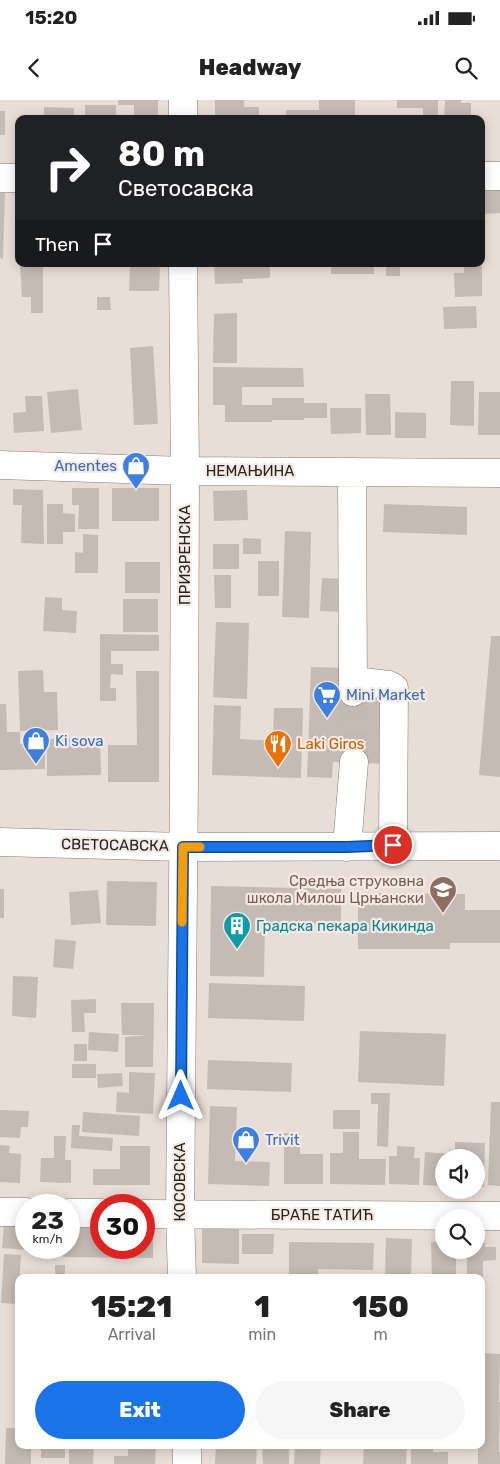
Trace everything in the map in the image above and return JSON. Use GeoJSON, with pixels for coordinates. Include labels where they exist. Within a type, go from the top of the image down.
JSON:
{"type":"FeatureCollection","features":[{"type":"Feature","properties":{"kind":"street"},"geometry":{"type":"LineString","coordinates":[[183,100],[183,115]]}},
{"type":"Feature","properties":{"kind":"street"},"geometry":{"type":"LineString","coordinates":[[485,176],[500,176]]}},
{"type":"Feature","properties":{"kind":"street"},"geometry":{"type":"LineString","coordinates":[[0,178],[15,178]]}},
{"type":"Feature","properties":{"kind":"street","name":"ПРИЗРЕНСКА"},"geometry":{"type":"LineString","coordinates":[[183,267],[185,471],[183,847]]}},
{"type":"Feature","properties":{"kind":"street","name":"НЕМАЊИНА"},"geometry":{"type":"LineString","coordinates":[[0,465],[185,471],[500,473]]}},
{"type":"Feature","properties":{"kind":"street"},"geometry":{"type":"LineString","coordinates":[[352,472],[353,687],[389,685],[394,688],[393,845]]}},
{"type":"Feature","properties":{"kind":"street"},"geometry":{"type":"LineString","coordinates":[[347,847],[354,762]]}},
{"type":"Feature","properties":{"kind":"street","name":"СВЕТОСАВСКА"},"geometry":{"type":"LineString","coordinates":[[0,842],[183,847],[500,846]]}},
{"type":"Feature","properties":{"kind":"street","name":"КОСОВСКА"},"geometry":{"type":"LineString","coordinates":[[182,1274],[180,1214],[183,847]]}},
{"type":"Feature","properties":{"kind":"street"},"geometry":{"type":"LineString","coordinates":[[0,1212],[15,1212]]}},
{"type":"Feature","properties":{"kind":"street","name":"БРАЋЕ ТАТИЋ"},"geometry":{"type":"LineString","coordinates":[[155,1214],[500,1216]]}},
{"type":"Feature","properties":{"kind":"street"},"geometry":{"type":"LineString","coordinates":[[187,1449],[188,1464]]}},
{"type":"Feature","properties":{"kind":"building"},"geometry":{"type":"Polygon","coordinates":[[[118,100],[158,100],[158,115],[134,115],[134,105],[118,105],[118,100]]]}},
{"type":"Feature","properties":{"kind":"building"},"geometry":{"type":"Polygon","coordinates":[[[215,100],[244,100],[244,107],[259,107],[259,115],[215,115],[215,100]]]}},
{"type":"Feature","properties":{"kind":"building"},"geometry":{"type":"Polygon","coordinates":[[[319,100],[355,100],[355,115],[286,115],[286,110],[319,110],[319,100]]]}},
{"type":"Feature","properties":{"kind":"building"},"geometry":{"type":"Polygon","coordinates":[[[397,100],[438,100],[438,115],[423,115],[423,108],[397,108],[397,100]]]}},
{"type":"Feature","properties":{"kind":"building"},"geometry":{"type":"Polygon","coordinates":[[[445,100],[461,100],[461,103],[471,103],[471,115],[444,115],[445,100]]]}},
{"type":"Feature","properties":{"kind":"building"},"geometry":{"type":"Polygon","coordinates":[[[85,105],[116,105],[116,115],[85,115],[85,105]]]}},
{"type":"Feature","properties":{"kind":"building"},"geometry":{"type":"Polygon","coordinates":[[[44,107],[74,108],[74,115],[44,115],[44,107]]]}},
{"type":"Feature","properties":{"kind":"building"},"geometry":{"type":"Polygon","coordinates":[[[0,111],[5,111],[5,135],[0,135],[0,111]]]}},
{"type":"Feature","properties":{"kind":"building"},"geometry":{"type":"Polygon","coordinates":[[[500,190],[500,213],[485,214],[485,191],[500,190]]]}},
{"type":"Feature","properties":{"kind":"building"},"geometry":{"type":"Polygon","coordinates":[[[0,193],[5,193],[3,259],[0,258],[0,193]]]}},
{"type":"Feature","properties":{"kind":"building"},"geometry":{"type":"Polygon","coordinates":[[[20,267],[43,267],[43,313],[31,313],[31,297],[22,297],[20,267]]]}},
{"type":"Feature","properties":{"kind":"building"},"geometry":{"type":"Polygon","coordinates":[[[130,267],[160,267],[159,291],[129,291],[130,267]]]}},
{"type":"Feature","properties":{"kind":"building"},"geometry":{"type":"Polygon","coordinates":[[[214,267],[270,267],[270,278],[243,279],[243,283],[215,284],[214,267]]]}},
{"type":"Feature","properties":{"kind":"building"},"geometry":{"type":"Polygon","coordinates":[[[331,267],[374,267],[374,274],[331,274],[331,267]]]}},
{"type":"Feature","properties":{"kind":"building"},"geometry":{"type":"Polygon","coordinates":[[[386,267],[400,267],[400,276],[386,276],[386,267]]]}},
{"type":"Feature","properties":{"kind":"building"},"geometry":{"type":"Polygon","coordinates":[[[464,267],[482,267],[482,296],[455,297],[454,273],[464,273],[464,267]]]}},
{"type":"Feature","properties":{"kind":"building"},"geometry":{"type":"Polygon","coordinates":[[[97,297],[110,297],[111,310],[97,310],[97,297]]]}},
{"type":"Feature","properties":{"kind":"building"},"geometry":{"type":"Polygon","coordinates":[[[476,306],[477,328],[444,329],[443,307],[476,306]]]}},
{"type":"Feature","properties":{"kind":"building"},"geometry":{"type":"Polygon","coordinates":[[[237,313],[237,363],[213,363],[214,314],[237,313]]]}},
{"type":"Feature","properties":{"kind":"building"},"geometry":{"type":"Polygon","coordinates":[[[153,346],[158,424],[134,425],[130,348],[153,346]]]}},
{"type":"Feature","properties":{"kind":"building"},"geometry":{"type":"Polygon","coordinates":[[[213,367],[303,368],[304,387],[242,387],[242,405],[272,405],[272,398],[304,398],[304,403],[327,403],[327,418],[272,420],[272,422],[225,422],[225,405],[213,405],[213,367]]]}},
{"type":"Feature","properties":{"kind":"building"},"geometry":{"type":"Polygon","coordinates":[[[451,381],[474,381],[474,426],[450,425],[451,381]]]}},
{"type":"Feature","properties":{"kind":"building"},"geometry":{"type":"Polygon","coordinates":[[[78,389],[82,430],[51,433],[47,392],[78,389]]]}},
{"type":"Feature","properties":{"kind":"building"},"geometry":{"type":"Polygon","coordinates":[[[479,392],[500,392],[500,435],[478,435],[479,392]]]}},
{"type":"Feature","properties":{"kind":"building"},"geometry":{"type":"Polygon","coordinates":[[[365,394],[390,394],[391,435],[366,435],[365,394]]]}},
{"type":"Feature","properties":{"kind":"building"},"geometry":{"type":"Polygon","coordinates":[[[25,396],[42,396],[44,431],[14,433],[13,413],[26,412],[25,396]]]}},
{"type":"Feature","properties":{"kind":"building"},"geometry":{"type":"Polygon","coordinates":[[[330,408],[361,408],[361,433],[331,434],[330,408]]]}},
{"type":"Feature","properties":{"kind":"building"},"geometry":{"type":"Polygon","coordinates":[[[395,412],[426,413],[426,438],[395,438],[395,412]]]}},
{"type":"Feature","properties":{"kind":"building"},"geometry":{"type":"Polygon","coordinates":[[[72,488],[99,488],[99,529],[78,529],[79,505],[72,505],[72,488]]]}},
{"type":"Feature","properties":{"kind":"building"},"geometry":{"type":"Polygon","coordinates":[[[112,488],[159,488],[159,521],[112,521],[112,488]]]}},
{"type":"Feature","properties":{"kind":"building"},"geometry":{"type":"Polygon","coordinates":[[[13,489],[43,490],[44,544],[21,543],[22,505],[13,505],[13,489]]]}},
{"type":"Feature","properties":{"kind":"building"},"geometry":{"type":"Polygon","coordinates":[[[247,490],[248,520],[214,521],[213,491],[247,490]]]}},
{"type":"Feature","properties":{"kind":"building"},"geometry":{"type":"Polygon","coordinates":[[[47,504],[63,504],[63,513],[75,514],[75,532],[63,532],[63,544],[47,544],[47,504]]]}},
{"type":"Feature","properties":{"kind":"building"},"geometry":{"type":"Polygon","coordinates":[[[384,504],[467,507],[467,535],[383,532],[384,504]]]}},
{"type":"Feature","properties":{"kind":"building"},"geometry":{"type":"Polygon","coordinates":[[[285,531],[311,532],[309,618],[282,617],[285,531]]]}},
{"type":"Feature","properties":{"kind":"building"},"geometry":{"type":"Polygon","coordinates":[[[83,534],[98,535],[98,573],[75,573],[75,552],[83,553],[83,534]]]}},
{"type":"Feature","properties":{"kind":"building"},"geometry":{"type":"Polygon","coordinates":[[[243,538],[261,539],[261,554],[243,554],[243,538]]]}},
{"type":"Feature","properties":{"kind":"building"},"geometry":{"type":"Polygon","coordinates":[[[213,544],[239,544],[239,569],[213,569],[213,544]]]}},
{"type":"Feature","properties":{"kind":"building"},"geometry":{"type":"Polygon","coordinates":[[[258,561],[279,561],[279,596],[258,596],[258,561]]]}},
{"type":"Feature","properties":{"kind":"building"},"geometry":{"type":"Polygon","coordinates":[[[125,562],[160,562],[160,593],[125,593],[125,562]]]}},
{"type":"Feature","properties":{"kind":"building"},"geometry":{"type":"Polygon","coordinates":[[[214,575],[231,575],[231,608],[215,608],[214,575]]]}},
{"type":"Feature","properties":{"kind":"building"},"geometry":{"type":"Polygon","coordinates":[[[322,578],[346,579],[345,612],[320,611],[322,578]]]}},
{"type":"Feature","properties":{"kind":"building"},"geometry":{"type":"Polygon","coordinates":[[[45,597],[62,598],[62,610],[77,611],[76,633],[43,631],[45,597]]]}},
{"type":"Feature","properties":{"kind":"building"},"geometry":{"type":"Polygon","coordinates":[[[123,599],[158,599],[158,632],[123,632],[123,599]]]}},
{"type":"Feature","properties":{"kind":"building"},"geometry":{"type":"Polygon","coordinates":[[[216,622],[249,623],[247,699],[213,697],[216,622]]]}},
{"type":"Feature","properties":{"kind":"building"},"geometry":{"type":"Polygon","coordinates":[[[100,634],[159,635],[159,651],[111,651],[111,664],[123,664],[123,675],[111,674],[110,688],[116,688],[116,701],[100,701],[100,634]]]}},
{"type":"Feature","properties":{"kind":"building"},"geometry":{"type":"Polygon","coordinates":[[[491,636],[500,636],[500,777],[479,775],[491,636]]]}},
{"type":"Feature","properties":{"kind":"building"},"geometry":{"type":"Polygon","coordinates":[[[311,667],[344,668],[389,693],[387,764],[333,762],[332,778],[307,777],[311,667]]]}},
{"type":"Feature","properties":{"kind":"building"},"geometry":{"type":"Polygon","coordinates":[[[43,670],[44,692],[57,692],[58,730],[20,731],[18,671],[43,670]]]}},
{"type":"Feature","properties":{"kind":"building"},"geometry":{"type":"Polygon","coordinates":[[[136,671],[159,671],[159,782],[108,782],[108,745],[137,745],[136,671]]]}},
{"type":"Feature","properties":{"kind":"building"},"geometry":{"type":"Polygon","coordinates":[[[0,704],[6,704],[7,732],[20,732],[20,744],[45,744],[45,769],[0,770],[0,704]]]}},
{"type":"Feature","properties":{"kind":"building"},"geometry":{"type":"Polygon","coordinates":[[[214,705],[241,706],[240,739],[273,741],[274,708],[303,708],[301,778],[212,775],[214,705]]]}},
{"type":"Feature","properties":{"kind":"building"},"geometry":{"type":"Polygon","coordinates":[[[100,738],[101,775],[47,776],[47,739],[100,738]]]}},
{"type":"Feature","properties":{"kind":"building"},"geometry":{"type":"Polygon","coordinates":[[[107,881],[157,882],[156,926],[106,925],[107,881]]]}},
{"type":"Feature","properties":{"kind":"building","name":"Градска пекара Кикинда"},"geometry":{"type":"Polygon","coordinates":[[[211,886],[341,889],[341,925],[265,923],[264,977],[210,976],[211,886]]]}},
{"type":"Feature","properties":{"kind":"building"},"geometry":{"type":"Polygon","coordinates":[[[0,889],[4,889],[4,918],[0,918],[0,889]]]}},
{"type":"Feature","properties":{"kind":"building"},"geometry":{"type":"Polygon","coordinates":[[[98,890],[101,923],[71,925],[69,892],[98,890]]]}},
{"type":"Feature","properties":{"kind":"building"},"geometry":{"type":"Polygon","coordinates":[[[358,893],[465,894],[465,910],[500,910],[500,943],[450,943],[450,949],[358,949],[358,893]]]}},
{"type":"Feature","properties":{"kind":"building"},"geometry":{"type":"Polygon","coordinates":[[[55,939],[76,941],[73,969],[53,967],[55,939]]]}},
{"type":"Feature","properties":{"kind":"building"},"geometry":{"type":"Polygon","coordinates":[[[13,976],[38,977],[36,1018],[12,1016],[13,976]]]}},
{"type":"Feature","properties":{"kind":"building"},"geometry":{"type":"Polygon","coordinates":[[[209,983],[305,986],[304,1021],[208,1018],[209,983]]]}},
{"type":"Feature","properties":{"kind":"building"},"geometry":{"type":"Polygon","coordinates":[[[96,999],[96,1013],[84,1013],[85,1032],[72,1032],[71,1000],[96,999]]]}},
{"type":"Feature","properties":{"kind":"building"},"geometry":{"type":"Polygon","coordinates":[[[121,1003],[154,1003],[153,1067],[125,1067],[125,1037],[147,1035],[122,1035],[121,1003]]]}},
{"type":"Feature","properties":{"kind":"building"},"geometry":{"type":"Polygon","coordinates":[[[360,1031],[446,1034],[444,1086],[358,1082],[360,1031]]]}},
{"type":"Feature","properties":{"kind":"building"},"geometry":{"type":"Polygon","coordinates":[[[89,1032],[119,1034],[118,1052],[88,1050],[89,1032]]]}},
{"type":"Feature","properties":{"kind":"building"},"geometry":{"type":"Polygon","coordinates":[[[74,1044],[87,1044],[87,1061],[74,1061],[74,1044]]]}},
{"type":"Feature","properties":{"kind":"building"},"geometry":{"type":"Polygon","coordinates":[[[208,1060],[292,1063],[291,1092],[207,1089],[208,1060]]]}},
{"type":"Feature","properties":{"kind":"building"},"geometry":{"type":"Polygon","coordinates":[[[72,1064],[96,1064],[96,1078],[72,1078],[72,1064]]]}},
{"type":"Feature","properties":{"kind":"building"},"geometry":{"type":"Polygon","coordinates":[[[129,1072],[155,1073],[153,1114],[116,1112],[117,1092],[129,1093],[129,1072]]]}},
{"type":"Feature","properties":{"kind":"building"},"geometry":{"type":"Polygon","coordinates":[[[122,1073],[123,1086],[98,1088],[97,1074],[122,1073]]]}},
{"type":"Feature","properties":{"kind":"building"},"geometry":{"type":"Polygon","coordinates":[[[371,1093],[390,1093],[388,1147],[377,1146],[378,1104],[371,1104],[371,1093]]]}},
{"type":"Feature","properties":{"kind":"building"},"geometry":{"type":"Polygon","coordinates":[[[491,1102],[500,1102],[500,1186],[488,1185],[491,1102]]]}},
{"type":"Feature","properties":{"kind":"building"},"geometry":{"type":"Polygon","coordinates":[[[210,1106],[237,1107],[235,1161],[270,1162],[269,1186],[208,1184],[210,1106]]]}},
{"type":"Feature","properties":{"kind":"building"},"geometry":{"type":"Polygon","coordinates":[[[0,1110],[29,1111],[28,1127],[21,1127],[20,1138],[0,1137],[0,1110]]]}},
{"type":"Feature","properties":{"kind":"building"},"geometry":{"type":"Polygon","coordinates":[[[333,1110],[360,1110],[360,1129],[333,1129],[333,1110]]]}},
{"type":"Feature","properties":{"kind":"building"},"geometry":{"type":"Polygon","coordinates":[[[83,1112],[140,1116],[139,1136],[82,1132],[83,1112]]]}},
{"type":"Feature","properties":{"kind":"building"},"geometry":{"type":"Polygon","coordinates":[[[72,1125],[80,1125],[79,1136],[113,1138],[112,1151],[71,1148],[72,1125]]]}},
{"type":"Feature","properties":{"kind":"building"},"geometry":{"type":"Polygon","coordinates":[[[343,1132],[359,1132],[359,1159],[386,1159],[385,1185],[330,1184],[330,1153],[343,1153],[343,1132]]]}},
{"type":"Feature","properties":{"kind":"building"},"geometry":{"type":"Polygon","coordinates":[[[284,1133],[300,1133],[300,1154],[323,1154],[323,1184],[284,1184],[284,1133]]]}},
{"type":"Feature","properties":{"kind":"building"},"geometry":{"type":"Polygon","coordinates":[[[54,1136],[66,1136],[65,1160],[71,1160],[71,1183],[40,1182],[41,1158],[54,1158],[54,1136]]]}},
{"type":"Feature","properties":{"kind":"building"},"geometry":{"type":"Polygon","coordinates":[[[455,1142],[485,1143],[485,1149],[455,1149],[455,1142]]]}},
{"type":"Feature","properties":{"kind":"building"},"geometry":{"type":"Polygon","coordinates":[[[0,1145],[10,1146],[9,1153],[21,1154],[20,1183],[0,1182],[0,1145]]]}},
{"type":"Feature","properties":{"kind":"building"},"geometry":{"type":"Polygon","coordinates":[[[120,1146],[150,1146],[150,1185],[93,1185],[93,1169],[120,1169],[120,1146]]]}},
{"type":"Feature","properties":{"kind":"building"},"geometry":{"type":"Polygon","coordinates":[[[397,1146],[415,1147],[414,1158],[420,1158],[419,1185],[389,1184],[389,1156],[397,1156],[397,1146]]]}},
{"type":"Feature","properties":{"kind":"building"},"geometry":{"type":"Polygon","coordinates":[[[425,1152],[435,1153],[435,1186],[423,1185],[425,1152]]]}},
{"type":"Feature","properties":{"kind":"building"},"geometry":{"type":"Polygon","coordinates":[[[4,1223],[15,1224],[15,1249],[2,1248],[4,1223]]]}},
{"type":"Feature","properties":{"kind":"building"},"geometry":{"type":"Polygon","coordinates":[[[80,1227],[90,1228],[90,1257],[80,1257],[80,1227]]]}},
{"type":"Feature","properties":{"kind":"building"},"geometry":{"type":"Polygon","coordinates":[[[202,1229],[239,1229],[239,1264],[202,1263],[202,1229]]]}},
{"type":"Feature","properties":{"kind":"building"},"geometry":{"type":"Polygon","coordinates":[[[242,1234],[274,1234],[273,1254],[242,1254],[242,1234]]]}},
{"type":"Feature","properties":{"kind":"building"},"geometry":{"type":"Polygon","coordinates":[[[386,1238],[412,1239],[411,1274],[385,1274],[386,1238]]]}},
{"type":"Feature","properties":{"kind":"building"},"geometry":{"type":"Polygon","coordinates":[[[289,1242],[374,1243],[373,1270],[318,1269],[318,1274],[289,1274],[289,1242]]]}},
{"type":"Feature","properties":{"kind":"building"},"geometry":{"type":"Polygon","coordinates":[[[431,1242],[435,1242],[435,1259],[456,1259],[456,1274],[432,1274],[431,1242]]]}},
{"type":"Feature","properties":{"kind":"building"},"geometry":{"type":"Polygon","coordinates":[[[485,1247],[496,1247],[496,1260],[483,1261],[483,1274],[467,1274],[467,1259],[485,1259],[485,1247]]]}},
{"type":"Feature","properties":{"kind":"building"},"geometry":{"type":"Polygon","coordinates":[[[4,1254],[15,1255],[15,1259],[21,1259],[20,1274],[15,1274],[15,1304],[1,1303],[4,1254]]]}},
{"type":"Feature","properties":{"kind":"building"},"geometry":{"type":"Polygon","coordinates":[[[55,1265],[65,1265],[65,1274],[55,1274],[55,1265]]]}},
{"type":"Feature","properties":{"kind":"building"},"geometry":{"type":"Polygon","coordinates":[[[485,1353],[500,1354],[500,1464],[478,1464],[478,1449],[485,1449],[485,1353]]]}},
{"type":"Feature","properties":{"kind":"building"},"geometry":{"type":"Polygon","coordinates":[[[6,1428],[15,1428],[15,1449],[31,1449],[31,1464],[5,1464],[6,1428]]]}},
{"type":"Feature","properties":{"kind":"building"},"geometry":{"type":"Polygon","coordinates":[[[41,1449],[65,1449],[65,1458],[41,1458],[41,1449]]]}},
{"type":"Feature","properties":{"kind":"building"},"geometry":{"type":"Polygon","coordinates":[[[69,1449],[94,1449],[93,1464],[69,1464],[69,1449]]]}},
{"type":"Feature","properties":{"kind":"building"},"geometry":{"type":"Polygon","coordinates":[[[128,1449],[156,1449],[155,1464],[114,1464],[114,1456],[128,1456],[128,1449]]]}},
{"type":"Feature","properties":{"kind":"building"},"geometry":{"type":"Polygon","coordinates":[[[216,1449],[257,1449],[256,1464],[215,1464],[216,1449]]]}},
{"type":"Feature","properties":{"kind":"building"},"geometry":{"type":"Polygon","coordinates":[[[262,1449],[289,1449],[289,1464],[263,1464],[262,1449]]]}},
{"type":"Feature","properties":{"kind":"building"},"geometry":{"type":"Polygon","coordinates":[[[295,1449],[321,1449],[320,1464],[294,1464],[295,1449]]]}},
{"type":"Feature","properties":{"kind":"building"},"geometry":{"type":"Polygon","coordinates":[[[364,1449],[407,1449],[406,1464],[363,1464],[364,1449]]]}},
{"type":"Feature","properties":{"kind":"building"},"geometry":{"type":"Polygon","coordinates":[[[411,1449],[433,1449],[433,1452],[448,1452],[448,1464],[411,1464],[411,1449]]]}},
{"type":"Feature","properties":{"kind":"tunnel"},"geometry":{"type":"LineString","coordinates":[[353,692],[354,762]]}},
{"type":"Feature","properties":{"kind":"slow traffic"},"geometry":{"type":"LineString","coordinates":[[182,922],[183,847],[200,847]]}},
{"type":"Feature","properties":{"kind":"place","name":"Amentes"},"geometry":{"type":"Point","coordinates":[136,490]}},
{"type":"Feature","properties":{"kind":"place","name":"Mini Market"},"geometry":{"type":"Point","coordinates":[327,719]}},
{"type":"Feature","properties":{"kind":"place","name":"Ki sova"},"geometry":{"type":"Point","coordinates":[36,765]}},
{"type":"Feature","properties":{"kind":"place","name":"Laki Giros"},"geometry":{"type":"Point","coordinates":[278,768]}},
{"type":"Feature","properties":{"kind":"place","name":"Средња струковна школа Милош Црњански"},"geometry":{"type":"Point","coordinates":[443,914]}},
{"type":"Feature","properties":{"kind":"place","name":"Градска пекара Кикинда"},"geometry":{"type":"Point","coordinates":[237,950]}},
{"type":"Feature","properties":{"kind":"place","name":"Trivit"},"geometry":{"type":"Point","coordinates":[246,1164]}},
{"type":"Feature","properties":{"kind":"route"},"geometry":{"type":"LineString","coordinates":[[181,1096],[183,847],[347,847],[393,845]]}}]}
